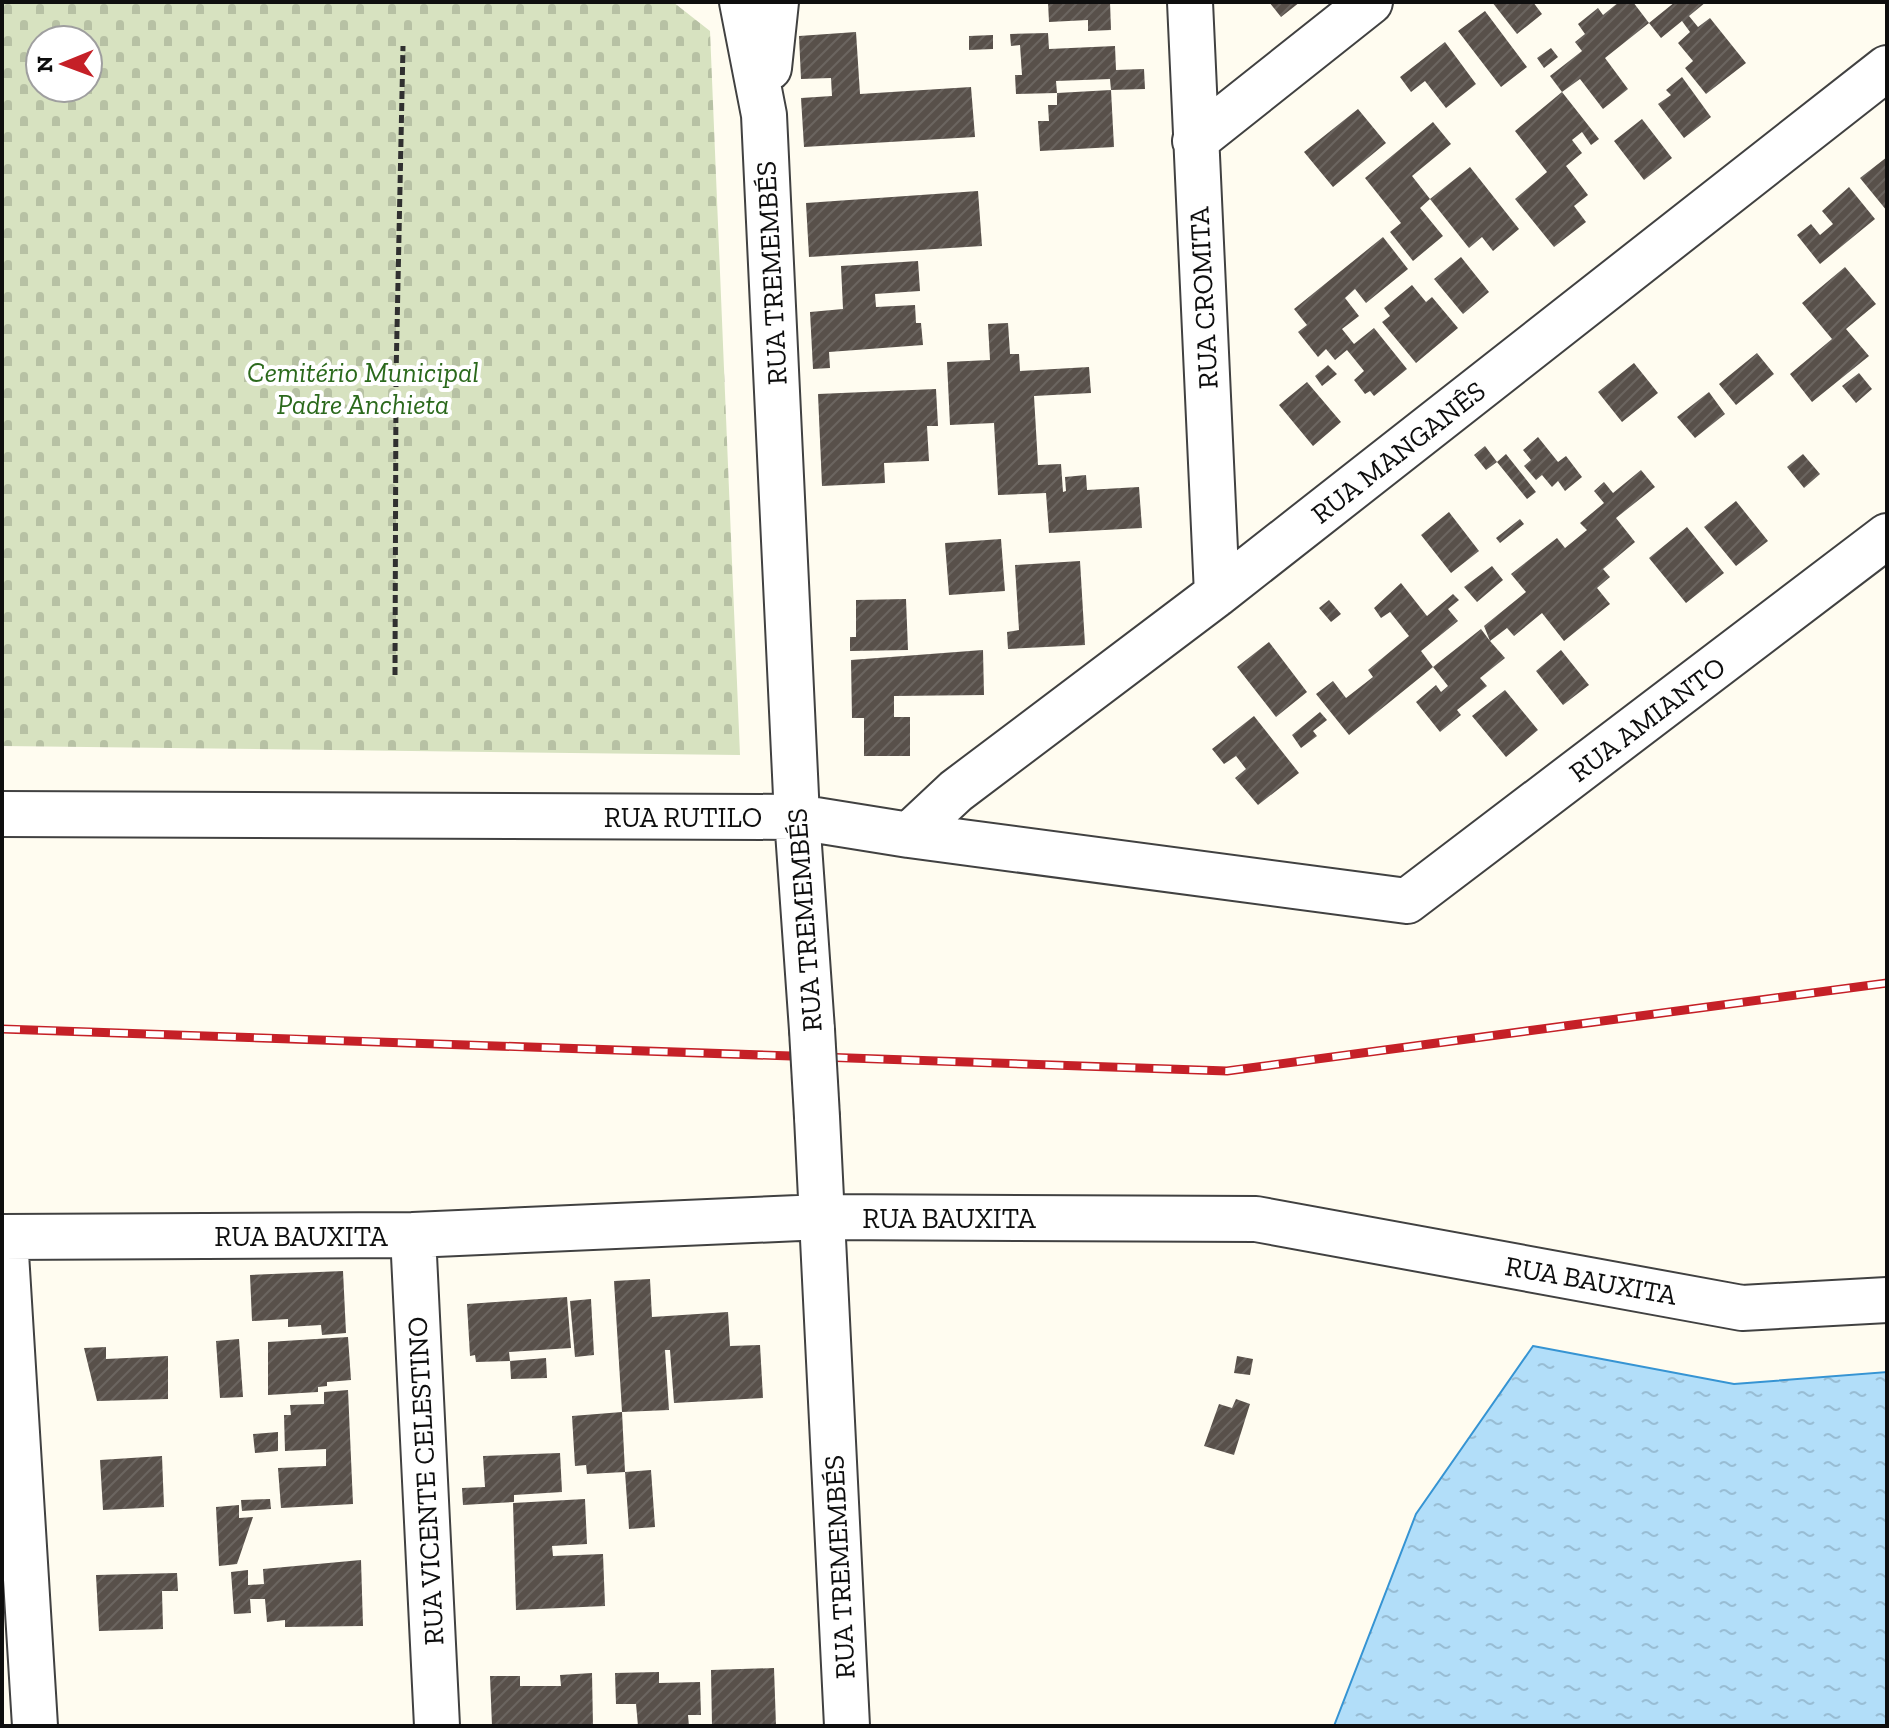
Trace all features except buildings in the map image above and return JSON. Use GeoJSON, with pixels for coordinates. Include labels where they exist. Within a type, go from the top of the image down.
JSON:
{"type":"FeatureCollection","features":[{"type":"Feature","properties":{"kind":"street","name":"RUA TREMEMBÉS"},"geometry":{"type":"LineString","coordinates":[[742,2],[764,115],[797,817],[817,1117],[847,1726]]}},
{"type":"Feature","properties":{"kind":"street","name":"RUA TREMEMBÉS"},"geometry":{"type":"LineString","coordinates":[[764,115],[776,2]]}},
{"type":"Feature","properties":{"kind":"street","name":"RUA CROMITA"},"geometry":{"type":"LineString","coordinates":[[1190,2],[1217,594]]}},
{"type":"Feature","properties":{"kind":"street"},"geometry":{"type":"LineString","coordinates":[[1195,141],[1370,2]]}},
{"type":"Feature","properties":{"kind":"street","name":"RUA MANGANÊS"},"geometry":{"type":"LineString","coordinates":[[909,835],[956,791],[1217,594],[1887,68]]}},
{"type":"Feature","properties":{"kind":"street","name":"RUA AMIANTO"},"geometry":{"type":"LineString","coordinates":[[1407,901],[1887,536]]}},
{"type":"Feature","properties":{"kind":"street","name":"RUA RUTILO"},"geometry":{"type":"LineString","coordinates":[[2,814],[797,817],[909,835],[1407,901]]}},
{"type":"Feature","properties":{"kind":"street","name":"RUA BAUXITA"},"geometry":{"type":"LineString","coordinates":[[3,1237],[413,1235],[822,1217],[1256,1219],[1742,1308],[1887,1300]]}},
{"type":"Feature","properties":{"kind":"street","name":"RUA VICENTE CELESTINO"},"geometry":{"type":"LineString","coordinates":[[413,1235],[437,1726]]}},
{"type":"Feature","properties":{"kind":"street"},"geometry":{"type":"LineString","coordinates":[[3,1237],[23,1700]]}},
{"type":"Feature","properties":{"kind":"path"},"geometry":{"type":"LineString","coordinates":[[395,675],[396,377],[403,46]]}},
{"type":"Feature","properties":{"kind":"green space","name":"Cemitério Municipal Padre Anchieta"},"geometry":{"type":"Polygon","coordinates":[[[2,2],[673,2],[710,31],[740,755],[2,746],[2,2]]]}},
{"type":"Feature","properties":{"kind":"water"},"geometry":{"type":"Polygon","coordinates":[[[1533,1346],[1734,1384],[1887,1372],[1887,1726],[1334,1726],[1416,1514],[1533,1346]]]}},
{"type":"Feature","properties":{"kind":"railway"},"geometry":{"type":"LineString","coordinates":[[2,1029],[1227,1071],[1887,983]]}}]}
